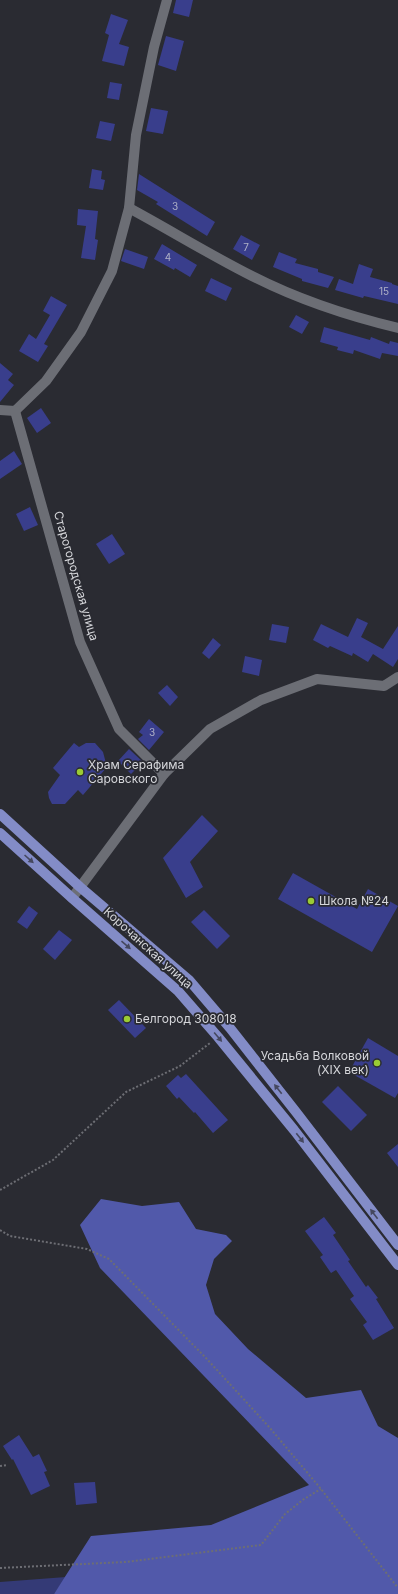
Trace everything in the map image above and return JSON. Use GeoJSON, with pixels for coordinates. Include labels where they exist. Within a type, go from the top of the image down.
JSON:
{"type":"FeatureCollection","features":[{"type":"Feature","properties":{"kind":"main road","name":"Корочанская улица"},"geometry":{"type":"LineString","coordinates":[[0,814],[80,887],[189,980],[230,1028],[287,1100],[398,1245]]}},
{"type":"Feature","properties":{"kind":"main road","name":"Корочанская улица"},"geometry":{"type":"LineString","coordinates":[[0,833],[178,991],[218,1037],[294,1130],[398,1265]]}},
{"type":"Feature","properties":{"kind":"street"},"geometry":{"type":"LineString","coordinates":[[0,410],[15,411],[46,381],[81,332],[112,271],[129,208],[136,135],[154,47],[167,0]]}},
{"type":"Feature","properties":{"kind":"street"},"geometry":{"type":"LineString","coordinates":[[129,208],[252,276],[311,301],[398,328]]}},
{"type":"Feature","properties":{"kind":"street","name":"Старогородская улица"},"geometry":{"type":"LineString","coordinates":[[15,411],[80,642],[119,729],[164,774]]}},
{"type":"Feature","properties":{"kind":"street"},"geometry":{"type":"LineString","coordinates":[[72,898],[164,774],[210,729],[261,700],[317,679],[384,686],[398,677]]}},
{"type":"Feature","properties":{"kind":"path"},"geometry":{"type":"LineString","coordinates":[[0,1190],[53,1160],[126,1092],[180,1066],[211,1043]]}},
{"type":"Feature","properties":{"kind":"path"},"geometry":{"type":"LineString","coordinates":[[0,1230],[10,1236],[87,1249],[109,1259],[211,1363],[270,1428],[321,1489],[398,1588]]}},
{"type":"Feature","properties":{"kind":"path"},"geometry":{"type":"LineString","coordinates":[[0,1466],[7,1465]]}},
{"type":"Feature","properties":{"kind":"path"},"geometry":{"type":"LineString","coordinates":[[0,1568],[125,1562],[260,1545],[285,1514],[304,1499],[321,1489]]}},
{"type":"Feature","properties":{"kind":"shaded area"},"geometry":{"type":"Polygon","coordinates":[[[101,1199],[142,1206],[179,1202],[196,1229],[226,1235],[232,1241],[214,1259],[206,1285],[215,1314],[248,1349],[306,1398],[361,1390],[378,1426],[398,1438],[398,1594],[54,1594],[91,1536],[211,1525],[309,1485],[100,1268],[80,1225],[101,1199]]]}},
{"type":"Feature","properties":{"kind":"shaded area"},"geometry":{"type":"Polygon","coordinates":[[[66,1577],[54,1594],[0,1594],[0,1582],[66,1577]]]}},
{"type":"Feature","properties":{"kind":"building"},"geometry":{"type":"Polygon","coordinates":[[[176,0],[193,0],[189,17],[173,13],[176,0]]]}},
{"type":"Feature","properties":{"kind":"building"},"geometry":{"type":"Polygon","coordinates":[[[111,14],[128,20],[119,44],[129,47],[124,66],[102,61],[109,35],[105,33],[111,14]]]}},
{"type":"Feature","properties":{"kind":"building"},"geometry":{"type":"Polygon","coordinates":[[[166,36],[184,41],[176,71],[158,65],[166,36]]]}},
{"type":"Feature","properties":{"kind":"building"},"geometry":{"type":"Polygon","coordinates":[[[110,82],[122,84],[119,100],[107,98],[110,82]]]}},
{"type":"Feature","properties":{"kind":"building"},"geometry":{"type":"Polygon","coordinates":[[[151,108],[168,111],[163,134],[146,131],[151,108]]]}},
{"type":"Feature","properties":{"kind":"building"},"geometry":{"type":"Polygon","coordinates":[[[100,121],[115,124],[111,141],[96,138],[100,121]]]}},
{"type":"Feature","properties":{"kind":"building"},"geometry":{"type":"Polygon","coordinates":[[[92,169],[102,171],[101,179],[105,180],[103,190],[89,188],[92,169]]]}},
{"type":"Feature","properties":{"kind":"building"},"geometry":{"type":"Polygon","coordinates":[[[139,174],[215,222],[207,236],[156,204],[158,202],[137,190],[139,174]]]}},
{"type":"Feature","properties":{"kind":"building"},"geometry":{"type":"Polygon","coordinates":[[[78,209],[98,211],[95,239],[98,240],[95,260],[81,258],[86,226],[77,225],[78,209]]]}},
{"type":"Feature","properties":{"kind":"building"},"geometry":{"type":"Polygon","coordinates":[[[241,235],[260,245],[252,260],[233,249],[241,235]]]}},
{"type":"Feature","properties":{"kind":"building"},"geometry":{"type":"Polygon","coordinates":[[[162,244],[197,265],[190,277],[175,268],[174,270],[154,259],[162,244]]]}},
{"type":"Feature","properties":{"kind":"building"},"geometry":{"type":"Polygon","coordinates":[[[125,249],[148,257],[144,269],[121,261],[125,249]]]}},
{"type":"Feature","properties":{"kind":"building"},"geometry":{"type":"Polygon","coordinates":[[[279,252],[297,259],[295,263],[318,269],[318,272],[334,277],[328,288],[302,281],[302,279],[273,267],[279,252]]]}},
{"type":"Feature","properties":{"kind":"building"},"geometry":{"type":"Polygon","coordinates":[[[359,264],[373,269],[370,277],[398,286],[398,304],[364,296],[363,298],[335,290],[339,279],[353,284],[359,264]]]}},
{"type":"Feature","properties":{"kind":"building"},"geometry":{"type":"Polygon","coordinates":[[[211,278],[232,288],[226,301],[205,291],[211,278]]]}},
{"type":"Feature","properties":{"kind":"building"},"geometry":{"type":"Polygon","coordinates":[[[51,296],[67,305],[44,344],[48,346],[38,362],[19,351],[29,334],[36,339],[50,315],[43,311],[51,296]]]}},
{"type":"Feature","properties":{"kind":"building"},"geometry":{"type":"Polygon","coordinates":[[[296,315],[309,322],[302,334],[289,327],[296,315]]]}},
{"type":"Feature","properties":{"kind":"building"},"geometry":{"type":"Polygon","coordinates":[[[324,327],[370,340],[371,337],[389,344],[390,341],[398,343],[398,356],[382,353],[380,359],[354,350],[353,354],[337,350],[338,347],[320,342],[324,327]]]}},
{"type":"Feature","properties":{"kind":"building"},"geometry":{"type":"Polygon","coordinates":[[[0,363],[13,374],[8,380],[14,385],[0,402],[0,363]]]}},
{"type":"Feature","properties":{"kind":"building"},"geometry":{"type":"Polygon","coordinates":[[[41,408],[51,423],[37,433],[27,418],[41,408]]]}},
{"type":"Feature","properties":{"kind":"building"},"geometry":{"type":"Polygon","coordinates":[[[14,451],[22,464],[0,479],[0,461],[14,451]]]}},
{"type":"Feature","properties":{"kind":"building"},"geometry":{"type":"Polygon","coordinates":[[[30,507],[38,525],[24,531],[16,514],[30,507]]]}},
{"type":"Feature","properties":{"kind":"building"},"geometry":{"type":"Polygon","coordinates":[[[112,534],[125,554],[109,564],[96,544],[112,534]]]}},
{"type":"Feature","properties":{"kind":"building"},"geometry":{"type":"Polygon","coordinates":[[[357,618],[368,623],[361,637],[383,649],[398,626],[398,659],[393,667],[373,654],[368,662],[353,653],[352,656],[330,646],[328,648],[313,640],[321,624],[348,637],[357,618]]]}},
{"type":"Feature","properties":{"kind":"building"},"geometry":{"type":"Polygon","coordinates":[[[272,624],[289,627],[286,643],[269,640],[272,624]]]}},
{"type":"Feature","properties":{"kind":"building"},"geometry":{"type":"Polygon","coordinates":[[[213,638],[221,645],[209,659],[202,653],[213,638]]]}},
{"type":"Feature","properties":{"kind":"building"},"geometry":{"type":"Polygon","coordinates":[[[245,656],[262,660],[259,676],[242,672],[245,656]]]}},
{"type":"Feature","properties":{"kind":"building"},"geometry":{"type":"Polygon","coordinates":[[[167,685],[178,697],[170,706],[158,693],[167,685]]]}},
{"type":"Feature","properties":{"kind":"building"},"geometry":{"type":"Polygon","coordinates":[[[149,719],[164,732],[149,750],[138,739],[143,735],[139,732],[149,719]]]}},
{"type":"Feature","properties":{"kind":"building","name":"Храм Серафима Саровского"},"geometry":{"type":"Polygon","coordinates":[[[74,743],[79,747],[86,743],[95,743],[103,752],[107,767],[83,795],[78,790],[65,804],[52,804],[48,792],[60,775],[53,768],[74,743]]]}},
{"type":"Feature","properties":{"kind":"building"},"geometry":{"type":"Polygon","coordinates":[[[129,749],[143,762],[131,774],[118,761],[129,749]]]}},
{"type":"Feature","properties":{"kind":"building"},"geometry":{"type":"Polygon","coordinates":[[[202,815],[218,831],[190,862],[203,887],[186,898],[163,858],[202,815]]]}},
{"type":"Feature","properties":{"kind":"building"},"geometry":{"type":"Polygon","coordinates":[[[293,873],[357,909],[368,889],[398,906],[372,952],[278,899],[293,873]]]}},
{"type":"Feature","properties":{"kind":"building"},"geometry":{"type":"Polygon","coordinates":[[[29,906],[38,913],[27,929],[17,922],[29,906]]]}},
{"type":"Feature","properties":{"kind":"building"},"geometry":{"type":"Polygon","coordinates":[[[204,910],[230,936],[217,949],[191,922],[204,910]]]}},
{"type":"Feature","properties":{"kind":"building"},"geometry":{"type":"Polygon","coordinates":[[[59,930],[72,940],[55,960],[43,949],[59,930]]]}},
{"type":"Feature","properties":{"kind":"building","name":"Белгород 308018"},"geometry":{"type":"Polygon","coordinates":[[[119,1000],[146,1028],[135,1038],[108,1010],[119,1000]]]}},
{"type":"Feature","properties":{"kind":"building"},"geometry":{"type":"Polygon","coordinates":[[[368,1038],[398,1056],[398,1093],[395,1098],[349,1072],[368,1038]]]}},
{"type":"Feature","properties":{"kind":"building"},"geometry":{"type":"Polygon","coordinates":[[[186,1074],[228,1120],[213,1133],[195,1112],[194,1113],[179,1097],[177,1099],[166,1086],[178,1075],[181,1078],[186,1074]]]}},
{"type":"Feature","properties":{"kind":"building"},"geometry":{"type":"Polygon","coordinates":[[[338,1086],[367,1115],[351,1131],[322,1102],[338,1086]]]}},
{"type":"Feature","properties":{"kind":"building"},"geometry":{"type":"Polygon","coordinates":[[[398,1144],[398,1167],[387,1153],[398,1144]]]}},
{"type":"Feature","properties":{"kind":"building"},"geometry":{"type":"Polygon","coordinates":[[[324,1217],[336,1233],[333,1235],[350,1260],[348,1261],[366,1287],[368,1285],[378,1298],[376,1299],[394,1328],[373,1340],[363,1325],[367,1322],[350,1299],[354,1296],[336,1270],[331,1273],[320,1257],[323,1255],[305,1231],[324,1217]]]}},
{"type":"Feature","properties":{"kind":"building"},"geometry":{"type":"Polygon","coordinates":[[[19,1435],[33,1457],[39,1454],[47,1471],[44,1472],[50,1486],[31,1495],[13,1459],[12,1460],[3,1446],[19,1435]]]}},
{"type":"Feature","properties":{"kind":"building"},"geometry":{"type":"Polygon","coordinates":[[[95,1482],[97,1503],[76,1505],[74,1483],[95,1482]]]}},
{"type":"Feature","properties":{"kind":"place","name":"Храм Серафима Саровского"},"geometry":{"type":"Point","coordinates":[80,772]}},
{"type":"Feature","properties":{"kind":"place","name":"Школа №24"},"geometry":{"type":"Point","coordinates":[311,901]}},
{"type":"Feature","properties":{"kind":"place","name":"Белгород 308018"},"geometry":{"type":"Point","coordinates":[127,1019]}},
{"type":"Feature","properties":{"kind":"place","name":"Усадьба Волковой (XIX век)"},"geometry":{"type":"Point","coordinates":[377,1063]}}]}
